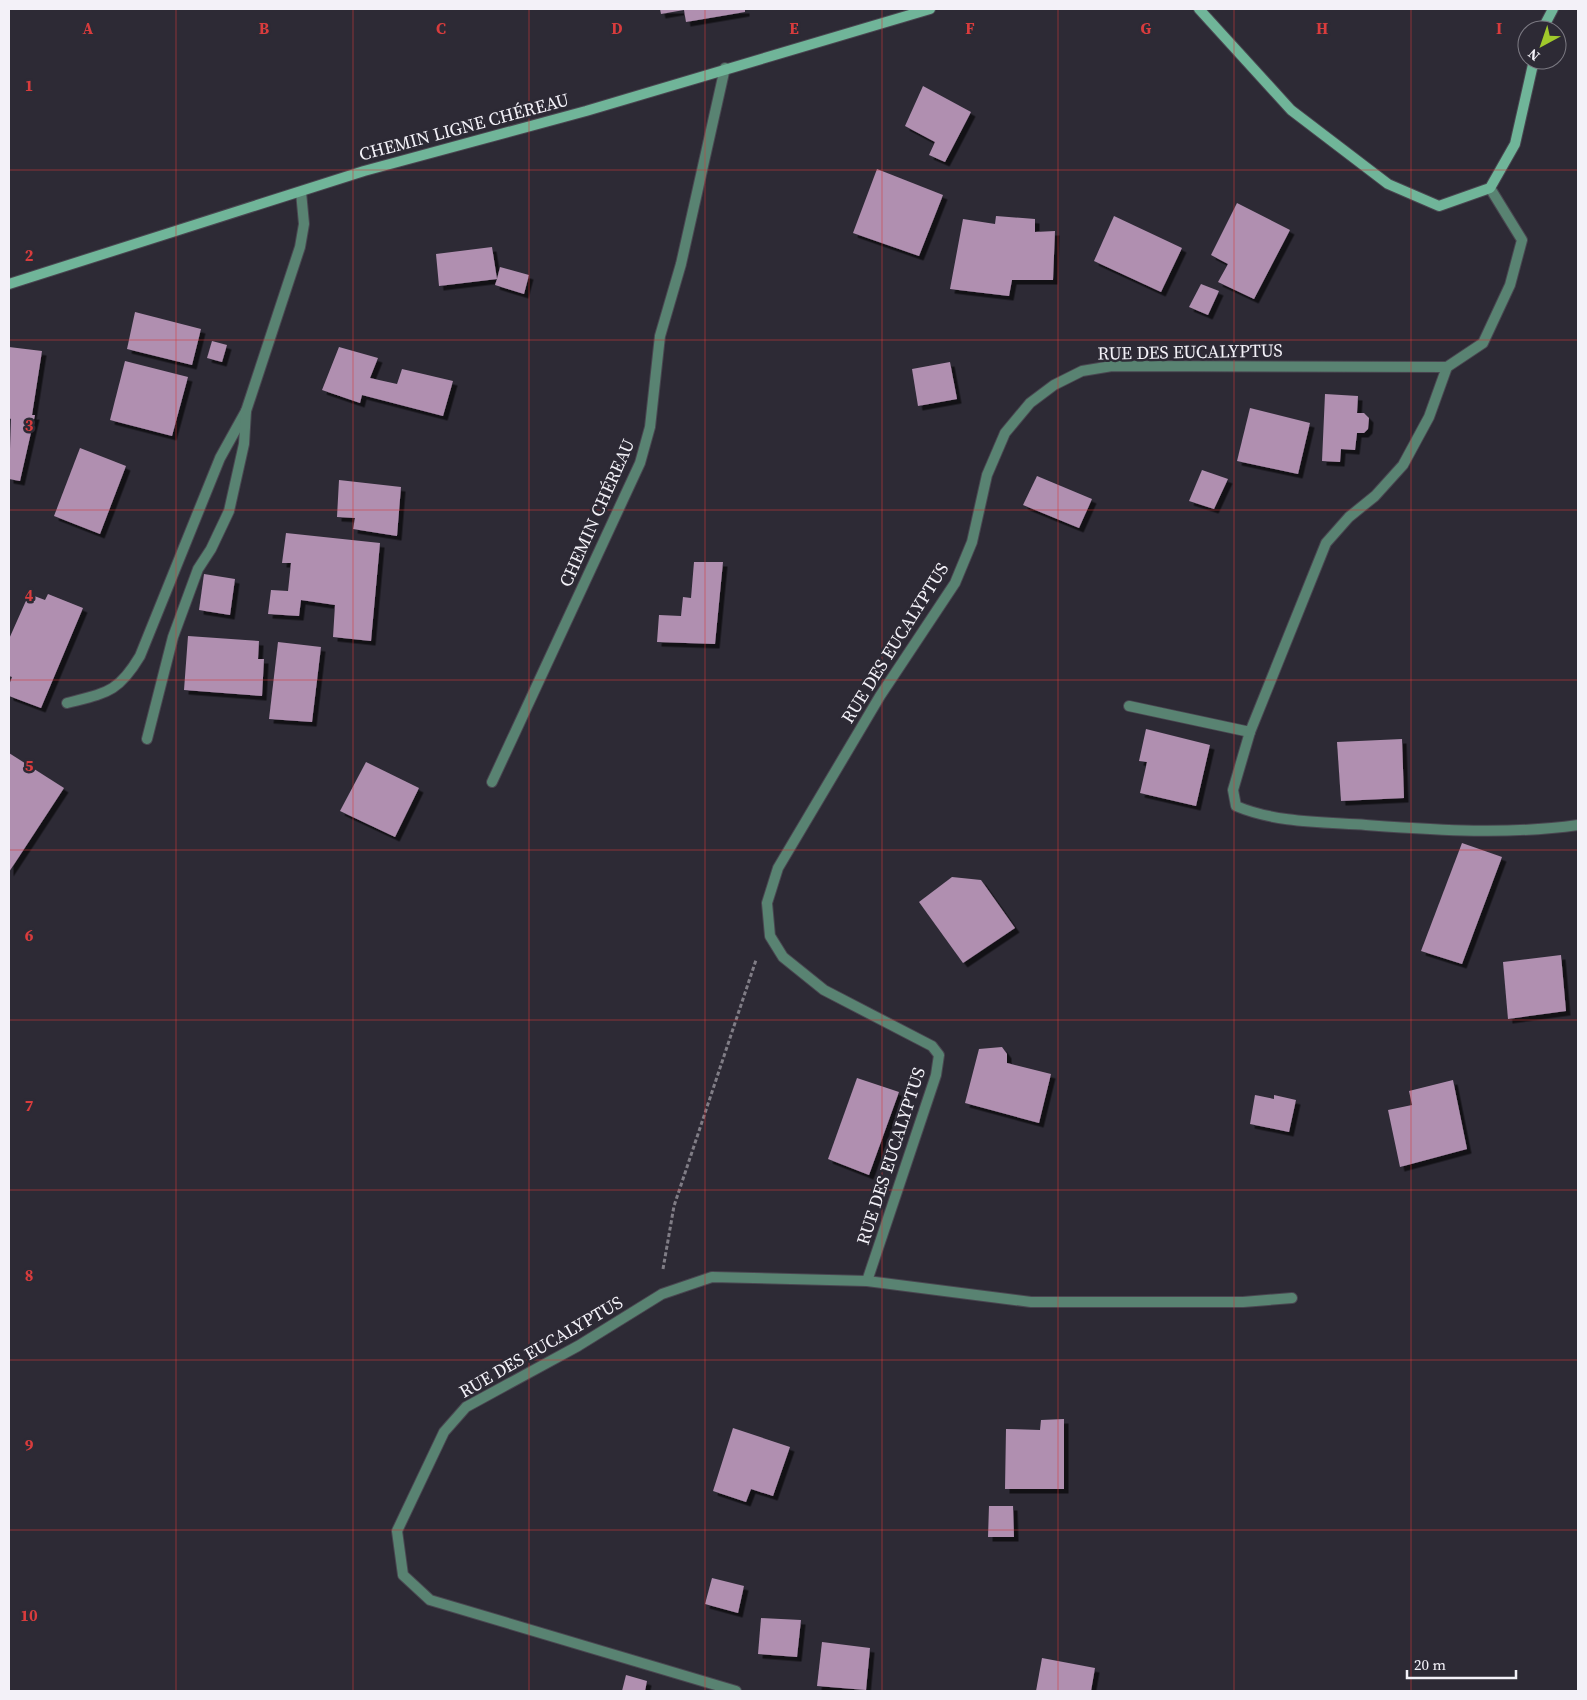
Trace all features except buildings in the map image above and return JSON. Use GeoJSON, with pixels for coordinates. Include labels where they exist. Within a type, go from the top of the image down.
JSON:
{"type":"FeatureCollection","features":[{"type":"Feature","properties":{"kind":"street","name":"CHEMIN LIGNE CHÉREAU"},"geometry":{"type":"LineString","coordinates":[[9,284],[364,172],[586,110],[930,9]]}},
{"type":"Feature","properties":{"kind":"street"},"geometry":{"type":"LineString","coordinates":[[1199,9],[1291,110],[1388,184],[1439,206],[1490,188],[1515,144],[1532,70]]}},
{"type":"Feature","properties":{"kind":"street","name":"CHEMIN CHÉREAU"},"geometry":{"type":"LineString","coordinates":[[492,782],[640,463],[650,427],[660,336],[681,264],[724,68]]}},
{"type":"Feature","properties":{"kind":"street"},"geometry":{"type":"LineString","coordinates":[[1490,188],[1522,240],[1510,285],[1483,343],[1448,367],[1429,418],[1403,465],[1375,496],[1349,516],[1326,543],[1250,732],[1233,799],[1236,806],[1250,812],[1299,821],[1486,832],[1536,831],[1578,826]]}},
{"type":"Feature","properties":{"kind":"street"},"geometry":{"type":"LineString","coordinates":[[67,703],[100,694],[118,686],[130,674],[140,656],[220,458],[246,411],[300,248],[304,224],[301,192]]}},
{"type":"Feature","properties":{"kind":"street","name":"RUE DES EUCALYPTUS"},"geometry":{"type":"LineString","coordinates":[[867,1281],[936,1075],[939,1055],[932,1046],[824,990],[783,957],[770,936],[767,903],[778,868],[880,696],[955,584],[972,542],[987,475],[1005,433],[1030,404],[1054,385],[1082,371],[1112,366],[1448,367]]}},
{"type":"Feature","properties":{"kind":"street"},"geometry":{"type":"LineString","coordinates":[[147,739],[173,637],[198,569],[211,549],[229,511],[244,444],[246,411]]}},
{"type":"Feature","properties":{"kind":"street"},"geometry":{"type":"LineString","coordinates":[[1129,706],[1250,732]]}},
{"type":"Feature","properties":{"kind":"street","name":"RUE DES EUCALYPTUS"},"geometry":{"type":"LineString","coordinates":[[736,1691],[430,1600],[403,1575],[397,1531],[444,1432],[466,1406],[578,1346],[662,1294],[712,1277],[867,1281],[1031,1302],[1243,1302],[1292,1298]]}},
{"type":"Feature","properties":{"kind":"path"},"geometry":{"type":"LineString","coordinates":[[662,1294],[663,1258],[674,1206],[752,967],[770,936]]}}]}
